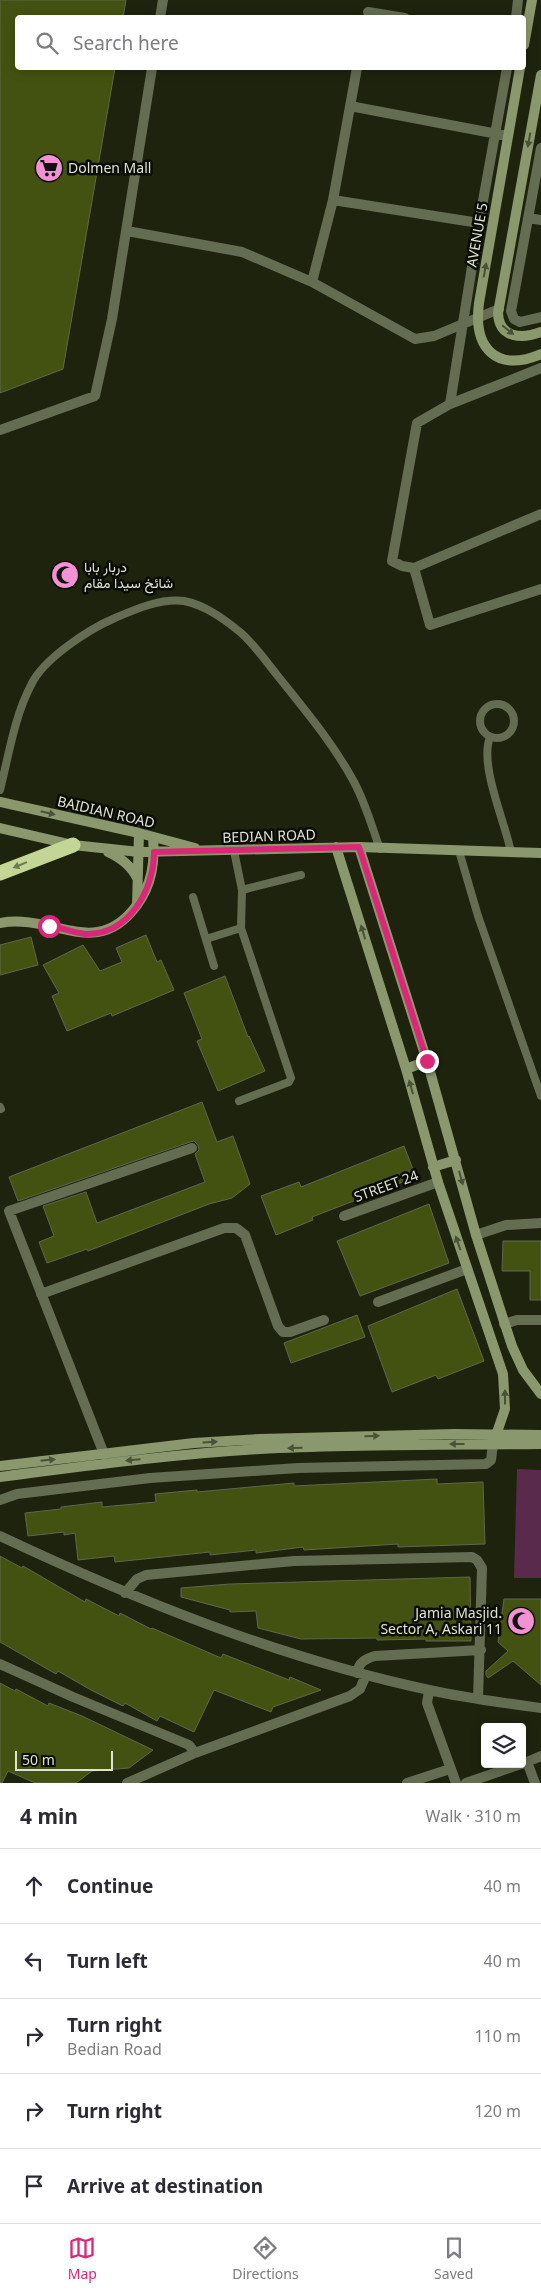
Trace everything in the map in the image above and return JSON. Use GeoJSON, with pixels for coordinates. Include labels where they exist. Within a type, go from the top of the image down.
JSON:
{"type":"FeatureCollection","features":[{"type":"Feature","properties":{"kind":"highway"},"geometry":{"type":"LineString","coordinates":[[0,873],[73,845]]}},
{"type":"Feature","properties":{"kind":"street"},"geometry":{"type":"LineString","coordinates":[[160,15],[162,0]]}},
{"type":"Feature","properties":{"kind":"street"},"geometry":{"type":"LineString","coordinates":[[368,14],[370,0]]}},
{"type":"Feature","properties":{"kind":"street"},"geometry":{"type":"LineString","coordinates":[[516,15],[518,0]]}},
{"type":"Feature","properties":{"kind":"street"},"geometry":{"type":"LineString","coordinates":[[526,34],[532,0]]}},
{"type":"Feature","properties":{"kind":"street"},"geometry":{"type":"LineString","coordinates":[[0,430],[95,396],[112,319],[152,70]]}},
{"type":"Feature","properties":{"kind":"street"},"geometry":{"type":"LineString","coordinates":[[312,282],[333,200],[357,70]]}},
{"type":"Feature","properties":{"kind":"street"},"geometry":{"type":"LineString","coordinates":[[450,404],[479,223],[507,70]]}},
{"type":"Feature","properties":{"kind":"street","name":"AVENUE 5"},"geometry":{"type":"LineString","coordinates":[[520,70],[477,318],[480,337],[491,352],[512,361],[530,359],[541,354]]}},
{"type":"Feature","properties":{"kind":"street"},"geometry":{"type":"LineString","coordinates":[[541,75],[498,309],[500,322],[509,333],[525,338],[541,332]]}},
{"type":"Feature","properties":{"kind":"street"},"geometry":{"type":"LineString","coordinates":[[350,106],[495,132],[508,136]]}},
{"type":"Feature","properties":{"kind":"street"},"geometry":{"type":"LineString","coordinates":[[541,148],[511,311],[514,319],[520,322],[541,317]]}},
{"type":"Feature","properties":{"kind":"street"},"geometry":{"type":"LineString","coordinates":[[333,200],[479,223]]}},
{"type":"Feature","properties":{"kind":"street"},"geometry":{"type":"LineString","coordinates":[[528,218],[541,220]]}},
{"type":"Feature","properties":{"kind":"street"},"geometry":{"type":"LineString","coordinates":[[127,231],[242,252],[312,282],[415,339],[434,336],[498,309]]}},
{"type":"Feature","properties":{"kind":"street"},"geometry":{"type":"LineString","coordinates":[[530,359],[537,370],[450,404],[417,422],[392,561],[402,566],[414,568],[541,514]]}},
{"type":"Feature","properties":{"kind":"street"},"geometry":{"type":"LineString","coordinates":[[414,568],[430,625],[541,589]]}},
{"type":"Feature","properties":{"kind":"street","name":"BAIDIAN ROAD"},"geometry":{"type":"LineString","coordinates":[[0,802],[138,833],[205,851]]}},
{"type":"Feature","properties":{"kind":"street","name":"BEDIAN ROAD"},"geometry":{"type":"LineString","coordinates":[[0,828],[73,845],[139,852],[359,847],[541,854]]}},
{"type":"Feature","properties":{"kind":"street"},"geometry":{"type":"LineString","coordinates":[[137,905],[138,833]]}},
{"type":"Feature","properties":{"kind":"street"},"geometry":{"type":"LineString","coordinates":[[0,923],[35,922],[85,934],[108,931],[122,923],[137,905],[150,883],[154,865],[153,837]]}},
{"type":"Feature","properties":{"kind":"street"},"geometry":{"type":"LineString","coordinates":[[0,1500],[17,1494],[160,1478],[298,1468],[486,1464],[491,1460],[495,1439],[503,1417],[506,1398],[503,1374],[438,1182],[406,1069],[336,847]]}},
{"type":"Feature","properties":{"kind":"street"},"geometry":{"type":"LineString","coordinates":[[359,847],[427,1061],[476,1235],[504,1324],[523,1370],[541,1394]]}},
{"type":"Feature","properties":{"kind":"street"},"geometry":{"type":"LineString","coordinates":[[98,849],[110,852],[126,863],[133,869],[138,879]]}},
{"type":"Feature","properties":{"kind":"street"},"geometry":{"type":"LineString","coordinates":[[406,1069],[427,1061]]}},
{"type":"Feature","properties":{"kind":"street"},"geometry":{"type":"LineString","coordinates":[[104,1454],[10,1211],[192,1148]]}},
{"type":"Feature","properties":{"kind":"street"},"geometry":{"type":"LineString","coordinates":[[434,1167],[456,1160]]}},
{"type":"Feature","properties":{"kind":"street","name":"STREET 24"},"geometry":{"type":"LineString","coordinates":[[344,1216],[438,1182]]}},
{"type":"Feature","properties":{"kind":"street"},"geometry":{"type":"LineString","coordinates":[[476,1235],[506,1225],[541,1223]]}},
{"type":"Feature","properties":{"kind":"street"},"geometry":{"type":"LineString","coordinates":[[41,1294],[224,1228],[236,1228],[244,1235],[278,1326],[283,1332],[290,1332],[324,1320]]}},
{"type":"Feature","properties":{"kind":"street"},"geometry":{"type":"LineString","coordinates":[[378,1302],[467,1269]]}},
{"type":"Feature","properties":{"kind":"street"},"geometry":{"type":"LineString","coordinates":[[504,1324],[517,1320],[541,1320]]}},
{"type":"Feature","properties":{"kind":"street"},"geometry":{"type":"LineString","coordinates":[[496,1351],[512,1346]]}},
{"type":"Feature","properties":{"kind":"street"},"geometry":{"type":"LineString","coordinates":[[0,1477],[128,1461],[260,1449],[495,1439],[541,1435]]}},
{"type":"Feature","properties":{"kind":"street"},"geometry":{"type":"LineString","coordinates":[[0,1466],[194,1443],[260,1439],[495,1439],[541,1444]]}},
{"type":"Feature","properties":{"kind":"street"},"geometry":{"type":"LineString","coordinates":[[0,1536],[125,1593],[278,1649],[361,1674],[429,1690],[541,1708]]}},
{"type":"Feature","properties":{"kind":"street"},"geometry":{"type":"LineString","coordinates":[[125,1593],[137,1578],[146,1575],[294,1561],[468,1556],[477,1560],[482,1568],[481,1650],[478,1699]]}},
{"type":"Feature","properties":{"kind":"street"},"geometry":{"type":"LineString","coordinates":[[127,1783],[195,1754],[350,1696],[360,1689],[361,1674],[358,1666],[365,1660],[375,1656],[481,1650]]}},
{"type":"Feature","properties":{"kind":"street"},"geometry":{"type":"LineString","coordinates":[[0,1664],[73,1697],[189,1745],[195,1754]]}},
{"type":"Feature","properties":{"kind":"street"},"geometry":{"type":"LineString","coordinates":[[429,1690],[428,1703],[456,1783]]}},
{"type":"Feature","properties":{"kind":"street"},"geometry":{"type":"LineString","coordinates":[[526,1762],[541,1756]]}},
{"type":"Feature","properties":{"kind":"street"},"geometry":{"type":"LineString","coordinates":[[415,1782],[450,1768]]}},
{"type":"Feature","properties":{"kind":"street"},"geometry":{"type":"LineString","coordinates":[[466,1783],[509,1768]]}},
{"type":"Feature","properties":{"kind":"street"},"geometry":{"type":"LineString","coordinates":[[526,1768],[535,1783]]}},
{"type":"Feature","properties":{"kind":"lane"},"geometry":{"type":"LineString","coordinates":[[0,790],[16,719],[31,683],[52,659],[85,633],[109,620],[165,601],[182,601],[198,604],[220,617],[241,633],[258,651],[316,725],[354,782],[380,849]]}},
{"type":"Feature","properties":{"kind":"lane"},"geometry":{"type":"LineString","coordinates":[[500,703],[508,707],[513,713],[515,721],[512,729],[506,735],[498,738],[490,736],[480,724],[481,716],[485,708],[492,704],[500,703]]}},
{"type":"Feature","properties":{"kind":"lane"},"geometry":{"type":"LineString","coordinates":[[490,736],[488,749],[496,801],[512,852]]}},
{"type":"Feature","properties":{"kind":"lane"},"geometry":{"type":"LineString","coordinates":[[234,851],[242,890],[241,928],[291,1078],[289,1082],[239,1101]]}},
{"type":"Feature","properties":{"kind":"lane"},"geometry":{"type":"LineString","coordinates":[[459,851],[478,916],[541,1096]]}},
{"type":"Feature","properties":{"kind":"lane"},"geometry":{"type":"LineString","coordinates":[[242,890],[301,875]]}},
{"type":"Feature","properties":{"kind":"lane"},"geometry":{"type":"LineString","coordinates":[[193,897],[214,966]]}},
{"type":"Feature","properties":{"kind":"lane"},"geometry":{"type":"LineString","coordinates":[[206,939],[241,928]]}},
{"type":"Feature","properties":{"kind":"shaded area"},"geometry":{"type":"Polygon","coordinates":[[[517,1469],[541,1470],[541,1578],[514,1578],[517,1469]]]}},
{"type":"Feature","properties":{"kind":"building","name":"Dolmen Mall"},"geometry":{"type":"Polygon","coordinates":[[[0,0],[126,0],[124,15],[15,15],[15,70],[115,70],[63,369],[0,393],[0,0]]]}},
{"type":"Feature","properties":{"kind":"building"},"geometry":{"type":"Polygon","coordinates":[[[146,935],[157,962],[161,960],[174,990],[112,1016],[111,1013],[67,1031],[52,996],[59,993],[43,965],[83,945],[100,971],[122,962],[116,948],[146,935]]]}},
{"type":"Feature","properties":{"kind":"building"},"geometry":{"type":"Polygon","coordinates":[[[31,937],[38,965],[0,975],[0,945],[31,937]]]}},
{"type":"Feature","properties":{"kind":"building"},"geometry":{"type":"Polygon","coordinates":[[[225,976],[248,1037],[265,1071],[218,1091],[197,1041],[202,1039],[184,993],[225,976]]]}},
{"type":"Feature","properties":{"kind":"building"},"geometry":{"type":"Polygon","coordinates":[[[202,1102],[217,1142],[233,1136],[250,1184],[232,1198],[209,1204],[88,1251],[87,1249],[47,1263],[39,1242],[54,1236],[43,1206],[86,1192],[97,1223],[205,1182],[195,1154],[199,1150],[198,1145],[194,1141],[190,1142],[18,1201],[9,1177],[202,1102]]]}},
{"type":"Feature","properties":{"kind":"building"},"geometry":{"type":"Polygon","coordinates":[[[404,1146],[416,1177],[312,1217],[313,1220],[276,1235],[261,1196],[299,1182],[301,1187],[404,1146]]]}},
{"type":"Feature","properties":{"kind":"building"},"geometry":{"type":"Polygon","coordinates":[[[429,1204],[449,1263],[360,1296],[337,1241],[429,1204]]]}},
{"type":"Feature","properties":{"kind":"building"},"geometry":{"type":"Polygon","coordinates":[[[503,1241],[541,1241],[541,1300],[530,1300],[530,1271],[502,1271],[503,1241]]]}},
{"type":"Feature","properties":{"kind":"building"},"geometry":{"type":"Polygon","coordinates":[[[457,1289],[484,1361],[438,1379],[436,1375],[392,1392],[368,1326],[457,1289]]]}},
{"type":"Feature","properties":{"kind":"building"},"geometry":{"type":"Polygon","coordinates":[[[357,1315],[365,1337],[291,1363],[284,1343],[357,1315]]]}},
{"type":"Feature","properties":{"kind":"building"},"geometry":{"type":"Polygon","coordinates":[[[437,1479],[437,1484],[483,1482],[485,1544],[398,1547],[398,1544],[304,1550],[303,1547],[256,1553],[256,1550],[210,1555],[210,1552],[115,1562],[114,1556],[78,1560],[75,1533],[64,1535],[64,1532],[28,1536],[25,1513],[102,1502],[102,1507],[156,1502],[155,1494],[197,1490],[197,1492],[294,1483],[294,1486],[437,1479]]]}},
{"type":"Feature","properties":{"kind":"building"},"geometry":{"type":"Polygon","coordinates":[[[0,1556],[22,1568],[23,1566],[85,1602],[86,1599],[119,1616],[120,1613],[151,1629],[221,1658],[223,1654],[289,1680],[290,1677],[321,1690],[273,1707],[271,1712],[214,1690],[194,1732],[160,1716],[157,1721],[125,1703],[123,1706],[91,1690],[58,1671],[56,1674],[0,1642],[0,1556]]]}},
{"type":"Feature","properties":{"kind":"building"},"geometry":{"type":"Polygon","coordinates":[[[470,1577],[471,1641],[426,1641],[426,1639],[377,1640],[377,1638],[301,1639],[258,1628],[256,1611],[230,1612],[230,1610],[181,1597],[181,1588],[230,1584],[470,1577]]]}},
{"type":"Feature","properties":{"kind":"building","name":"Jamia Masjid. Sector A, Askari 11"},"geometry":{"type":"Polygon","coordinates":[[[504,1599],[541,1599],[541,1685],[513,1661],[488,1678],[486,1675],[486,1671],[508,1651],[498,1642],[504,1599]]]}},
{"type":"Feature","properties":{"kind":"building"},"geometry":{"type":"Polygon","coordinates":[[[0,1683],[15,1691],[16,1689],[48,1706],[49,1703],[82,1716],[153,1750],[129,1768],[92,1771],[76,1783],[35,1783],[8,1771],[2,1783],[0,1783],[0,1683]]]}},
{"type":"Feature","properties":{"kind":"place","name":"Dolmen Mall"},"geometry":{"type":"Point","coordinates":[49,168]}},
{"type":"Feature","properties":{"kind":"place","name":"دربار بابا شائخ سیدا مقام"},"geometry":{"type":"Point","coordinates":[65,575]}},
{"type":"Feature","properties":{"kind":"place","name":"Jamia Masjid. Sector A, Askari 11"},"geometry":{"type":"Point","coordinates":[521,1621]}},
{"type":"Feature","properties":{"kind":"route"},"geometry":{"type":"LineString","coordinates":[[49,926],[70,929],[85,934],[108,931],[122,923],[145,894],[150,883],[154,865],[154,852],[359,847],[427,1061]]}}]}
